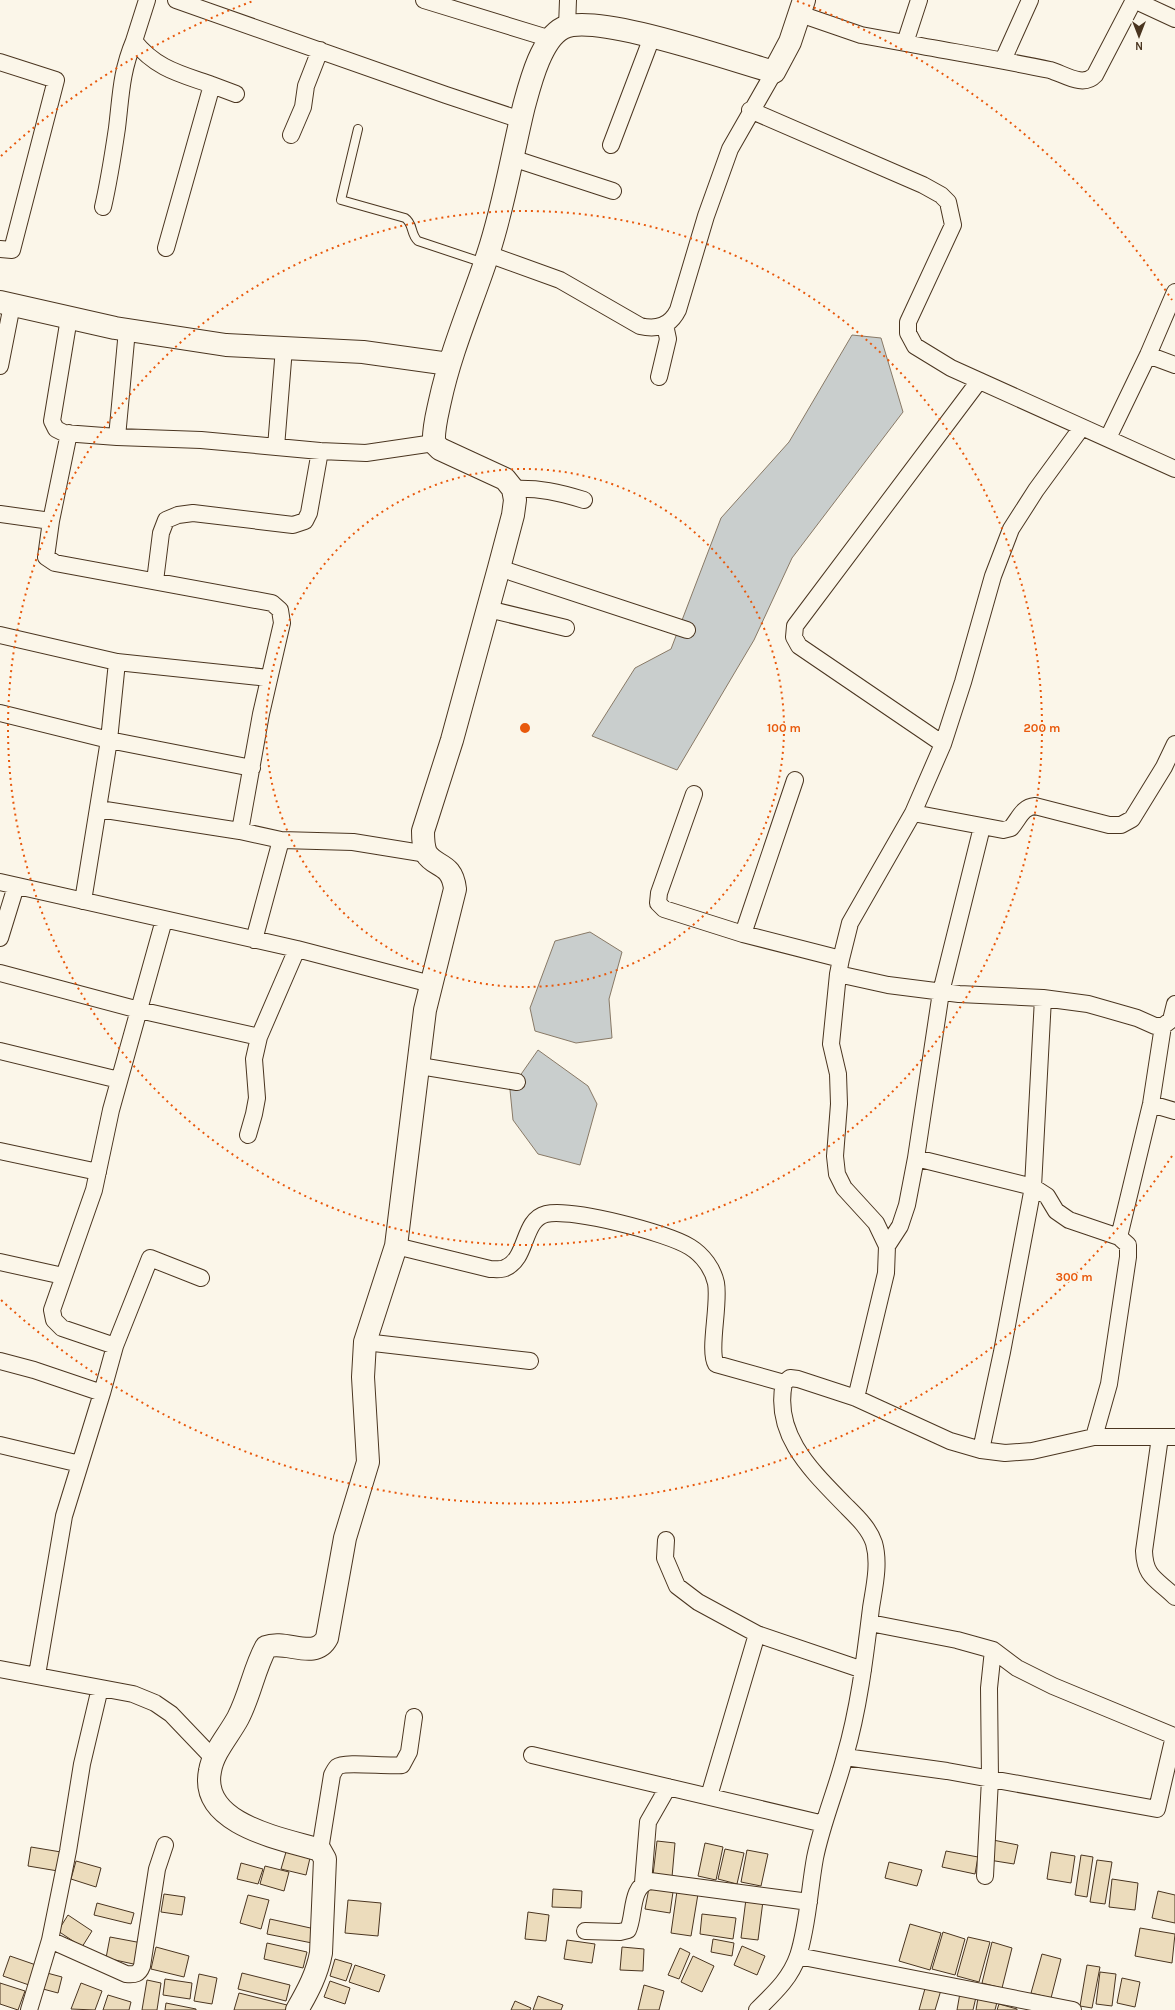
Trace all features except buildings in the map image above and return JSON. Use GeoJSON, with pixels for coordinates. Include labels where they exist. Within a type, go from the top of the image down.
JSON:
{"type":"FeatureCollection","features":[{"type":"Feature","properties":{"kind":"street"},"geometry":{"type":"LineString","coordinates":[[103,207],[112,165],[122,76],[146,0]]}},
{"type":"Feature","properties":{"kind":"street"},"geometry":{"type":"LineString","coordinates":[[176,0],[521,120]]}},
{"type":"Feature","properties":{"kind":"street"},"geometry":{"type":"LineString","coordinates":[[424,0],[559,33],[592,25],[652,36],[774,72]]}},
{"type":"Feature","properties":{"kind":"street"},"geometry":{"type":"LineString","coordinates":[[427,854],[423,843],[423,831],[452,740],[513,515],[515,500],[513,489],[505,479],[440,449],[434,443],[433,432],[449,364],[486,259],[532,79],[559,33],[568,0]]}},
{"type":"Feature","properties":{"kind":"street"},"geometry":{"type":"LineString","coordinates":[[905,43],[919,0]]}},
{"type":"Feature","properties":{"kind":"street"},"geometry":{"type":"LineString","coordinates":[[1004,60],[1030,0]]}},
{"type":"Feature","properties":{"kind":"street"},"geometry":{"type":"LineString","coordinates":[[486,259],[560,280],[640,326],[654,328],[665,325],[675,316],[678,310],[706,216],[730,148],[750,110],[774,72],[790,42],[802,7],[861,35],[1004,60],[1054,71],[1079,81],[1092,79],[1134,0],[1175,19]]}},
{"type":"Feature","properties":{"kind":"street"},"geometry":{"type":"LineString","coordinates":[[611,145],[652,36]]}},
{"type":"Feature","properties":{"kind":"street"},"geometry":{"type":"LineString","coordinates":[[134,41],[145,54],[165,68],[236,94]]}},
{"type":"Feature","properties":{"kind":"street"},"geometry":{"type":"LineString","coordinates":[[291,135],[303,107],[306,86],[320,50]]}},
{"type":"Feature","properties":{"kind":"street"},"geometry":{"type":"LineString","coordinates":[[0,62],[56,80],[12,250],[0,249]]}},
{"type":"Feature","properties":{"kind":"street"},"geometry":{"type":"LineString","coordinates":[[166,248],[212,85]]}},
{"type":"Feature","properties":{"kind":"street"},"geometry":{"type":"LineString","coordinates":[[750,110],[924,185],[941,195],[948,202],[953,225],[908,322],[908,333],[915,346],[951,368],[1175,469]]}},
{"type":"Feature","properties":{"kind":"street"},"geometry":{"type":"LineString","coordinates":[[512,158],[613,191]]}},
{"type":"Feature","properties":{"kind":"street"},"geometry":{"type":"LineString","coordinates":[[1108,438],[1148,355],[1175,292]]}},
{"type":"Feature","properties":{"kind":"street"},"geometry":{"type":"LineString","coordinates":[[0,366],[6,304],[127,330],[226,345],[363,352],[449,364]]}},
{"type":"Feature","properties":{"kind":"street"},"geometry":{"type":"LineString","coordinates":[[69,318],[52,422],[56,429],[69,433],[117,437],[201,440],[320,451],[366,453],[434,443]]}},
{"type":"Feature","properties":{"kind":"street"},"geometry":{"type":"LineString","coordinates":[[659,377],[668,339],[665,325]]}},
{"type":"Feature","properties":{"kind":"street"},"geometry":{"type":"LineString","coordinates":[[117,437],[127,330]]}},
{"type":"Feature","properties":{"kind":"street"},"geometry":{"type":"LineString","coordinates":[[276,447],[284,348]]}},
{"type":"Feature","properties":{"kind":"street"},"geometry":{"type":"LineString","coordinates":[[1148,355],[1175,365]]}},
{"type":"Feature","properties":{"kind":"street"},"geometry":{"type":"LineString","coordinates":[[943,744],[799,646],[794,637],[795,626],[979,381]]}},
{"type":"Feature","properties":{"kind":"street"},"geometry":{"type":"LineString","coordinates":[[856,1398],[886,1273],[887,1246],[876,1223],[844,1188],[837,1174],[836,1156],[839,1104],[838,1074],[831,1044],[839,967],[850,923],[913,813],[943,744],[963,682],[993,576],[1011,529],[1036,490],[1082,427]]}},
{"type":"Feature","properties":{"kind":"street"},"geometry":{"type":"LineString","coordinates":[[69,433],[51,521],[46,557],[55,563],[272,603],[280,610],[282,623],[269,678],[240,831]]}},
{"type":"Feature","properties":{"kind":"street"},"geometry":{"type":"LineString","coordinates":[[154,581],[161,534],[166,520],[178,515],[193,513],[293,525],[305,521],[309,513],[320,451]]}},
{"type":"Feature","properties":{"kind":"street"},"geometry":{"type":"LineString","coordinates":[[513,489],[535,488],[555,491],[584,500]]}},
{"type":"Feature","properties":{"kind":"street"},"geometry":{"type":"LineString","coordinates":[[0,514],[51,521]]}},
{"type":"Feature","properties":{"kind":"street"},"geometry":{"type":"LineString","coordinates":[[499,568],[687,630]]}},
{"type":"Feature","properties":{"kind":"street"},"geometry":{"type":"LineString","coordinates":[[488,608],[566,628]]}},
{"type":"Feature","properties":{"kind":"street"},"geometry":{"type":"LineString","coordinates":[[0,635],[117,662],[269,678]]}},
{"type":"Feature","properties":{"kind":"street"},"geometry":{"type":"LineString","coordinates":[[82,901],[99,809],[109,740],[117,662]]}},
{"type":"Feature","properties":{"kind":"street"},"geometry":{"type":"LineString","coordinates":[[0,713],[109,740],[252,768]]}},
{"type":"Feature","properties":{"kind":"street"},"geometry":{"type":"LineString","coordinates":[[913,813],[997,830],[1011,828],[1023,810],[1028,806],[1035,806],[1109,825],[1121,825],[1132,819],[1164,768],[1175,744]]}},
{"type":"Feature","properties":{"kind":"street"},"geometry":{"type":"LineString","coordinates":[[743,934],[795,780]]}},
{"type":"Feature","properties":{"kind":"street"},"geometry":{"type":"LineString","coordinates":[[694,794],[659,893],[658,903],[664,909],[743,934],[839,967],[888,986],[941,992],[1042,998],[1088,1004],[1137,1018],[1155,1026],[1163,1026],[1171,1020],[1175,1004]]}},
{"type":"Feature","properties":{"kind":"street"},"geometry":{"type":"LineString","coordinates":[[99,809],[240,831],[281,840],[353,842],[427,854],[447,870],[454,878],[455,889],[425,1010],[420,1066],[396,1246],[365,1342],[363,1377],[368,1462],[345,1538],[326,1638],[323,1645],[317,1649],[281,1644],[273,1644],[266,1647],[239,1717],[214,1759],[210,1772],[210,1787],[214,1800],[222,1810],[244,1826],[320,1850]]}},
{"type":"Feature","properties":{"kind":"street"},"geometry":{"type":"LineString","coordinates":[[887,1246],[900,1226],[907,1205],[916,1158],[941,992],[982,827]]}},
{"type":"Feature","properties":{"kind":"street"},"geometry":{"type":"LineString","coordinates":[[254,940],[281,840]]}},
{"type":"Feature","properties":{"kind":"street"},"geometry":{"type":"LineString","coordinates":[[0,882],[297,949],[431,984]]}},
{"type":"Feature","properties":{"kind":"street"},"geometry":{"type":"LineString","coordinates":[[0,938],[16,886]]}},
{"type":"Feature","properties":{"kind":"street"},"geometry":{"type":"LineString","coordinates":[[115,1346],[62,1328],[54,1320],[52,1310],[94,1190],[119,1080],[164,920]]}},
{"type":"Feature","properties":{"kind":"street"},"geometry":{"type":"LineString","coordinates":[[248,1135],[257,1098],[254,1059],[259,1037],[297,949]]}},
{"type":"Feature","properties":{"kind":"street"},"geometry":{"type":"LineString","coordinates":[[0,973],[139,1010],[259,1037]]}},
{"type":"Feature","properties":{"kind":"street"},"geometry":{"type":"LineString","coordinates":[[981,1450],[1002,1352],[1033,1187],[1042,998]]}},
{"type":"Feature","properties":{"kind":"street"},"geometry":{"type":"LineString","coordinates":[[1119,1237],[1151,1104],[1163,1026]]}},
{"type":"Feature","properties":{"kind":"street"},"geometry":{"type":"LineString","coordinates":[[0,1051],[119,1080]]}},
{"type":"Feature","properties":{"kind":"street"},"geometry":{"type":"LineString","coordinates":[[420,1066],[517,1082]]}},
{"type":"Feature","properties":{"kind":"street"},"geometry":{"type":"LineString","coordinates":[[1151,1104],[1175,1111]]}},
{"type":"Feature","properties":{"kind":"street"},"geometry":{"type":"LineString","coordinates":[[0,1151],[98,1172]]}},
{"type":"Feature","properties":{"kind":"street"},"geometry":{"type":"LineString","coordinates":[[916,1158],[1033,1187],[1047,1196],[1056,1211],[1069,1220],[1119,1237],[1128,1245],[1128,1257],[1109,1384],[1094,1437]]}},
{"type":"Feature","properties":{"kind":"street"},"geometry":{"type":"LineString","coordinates":[[396,1246],[490,1269],[505,1268],[515,1261],[531,1227],[539,1218],[546,1214],[605,1219],[675,1239],[691,1248],[708,1264],[716,1282],[718,1306],[713,1355],[716,1364],[784,1383]]}},
{"type":"Feature","properties":{"kind":"street"},"geometry":{"type":"LineString","coordinates":[[36,1675],[64,1516],[115,1346],[150,1258],[201,1278]]}},
{"type":"Feature","properties":{"kind":"street"},"geometry":{"type":"LineString","coordinates":[[0,1262],[63,1276]]}},
{"type":"Feature","properties":{"kind":"street"},"geometry":{"type":"LineString","coordinates":[[365,1342],[530,1361]]}},
{"type":"Feature","properties":{"kind":"street"},"geometry":{"type":"LineString","coordinates":[[0,1361],[34,1370],[102,1393]]}},
{"type":"Feature","properties":{"kind":"street"},"geometry":{"type":"LineString","coordinates":[[757,2010],[786,1982],[798,1956],[809,1902],[815,1858],[845,1757],[863,1670],[876,1569],[874,1544],[866,1527],[817,1476],[792,1444],[782,1413],[784,1383],[790,1378],[798,1379],[856,1398],[950,1441],[981,1450],[1005,1453],[1032,1451],[1094,1437],[1167,1437],[1144,1551],[1145,1565],[1149,1574],[1175,1597]]}},
{"type":"Feature","properties":{"kind":"street"},"geometry":{"type":"LineString","coordinates":[[0,1445],[80,1464]]}},
{"type":"Feature","properties":{"kind":"street"},"geometry":{"type":"LineString","coordinates":[[666,1540],[665,1558],[677,1586],[698,1602],[757,1634],[863,1670]]}},
{"type":"Feature","properties":{"kind":"street"},"geometry":{"type":"LineString","coordinates":[[845,1757],[947,1771],[1157,1809],[1174,1736],[1053,1686],[1017,1668],[993,1650],[957,1640],[870,1623]]}},
{"type":"Feature","properties":{"kind":"street"},"geometry":{"type":"LineString","coordinates":[[709,1796],[757,1634]]}},
{"type":"Feature","properties":{"kind":"street"},"geometry":{"type":"LineString","coordinates":[[985,1876],[990,1779],[989,1688],[993,1650]]}},
{"type":"Feature","properties":{"kind":"street"},"geometry":{"type":"LineString","coordinates":[[0,1669],[133,1694],[155,1703],[171,1714],[214,1759]]}},
{"type":"Feature","properties":{"kind":"street"},"geometry":{"type":"LineString","coordinates":[[29,2010],[50,1940],[68,1851],[82,1764],[100,1688]]}},
{"type":"Feature","properties":{"kind":"street"},"geometry":{"type":"LineString","coordinates":[[297,2010],[314,1980],[321,1953],[326,1869],[325,1859],[320,1850],[332,1775],[337,1767],[344,1764],[392,1767],[402,1765],[409,1752],[414,1717]]}},
{"type":"Feature","properties":{"kind":"street"},"geometry":{"type":"LineString","coordinates":[[532,1755],[824,1824]]}},
{"type":"Feature","properties":{"kind":"street"},"geometry":{"type":"LineString","coordinates":[[585,1931],[620,1932],[628,1930],[631,1924],[638,1889],[642,1883],[648,1822],[668,1787]]}},
{"type":"Feature","properties":{"kind":"street"},"geometry":{"type":"LineString","coordinates":[[50,1940],[126,1974],[134,1975],[139,1972],[142,1966],[157,1869],[165,1845]]}},
{"type":"Feature","properties":{"kind":"street"},"geometry":{"type":"LineString","coordinates":[[642,1883],[650,1881],[809,1902]]}},
{"type":"Feature","properties":{"kind":"street"},"geometry":{"type":"LineString","coordinates":[[798,1956],[1022,2005],[1073,2010]]}},
{"type":"Feature","properties":{"kind":"lane"},"geometry":{"type":"LineString","coordinates":[[358,129],[341,200],[405,218],[411,224],[412,233],[418,241],[486,259]]}},
{"type":"Feature","properties":{"kind":"shaded area"},"geometry":{"type":"Polygon","coordinates":[[[852,335],[881,338],[903,412],[792,558],[754,640],[677,770],[592,736],[635,668],[671,649],[721,518],[789,442],[852,335]]]}},
{"type":"Feature","properties":{"kind":"shaded area"},"geometry":{"type":"Polygon","coordinates":[[[590,932],[622,952],[609,999],[612,1038],[576,1043],[535,1031],[530,1008],[555,941],[590,932]]]}},
{"type":"Feature","properties":{"kind":"shaded area"},"geometry":{"type":"Polygon","coordinates":[[[538,1050],[588,1086],[597,1104],[580,1165],[538,1154],[513,1120],[510,1090],[538,1050]]]}}]}
